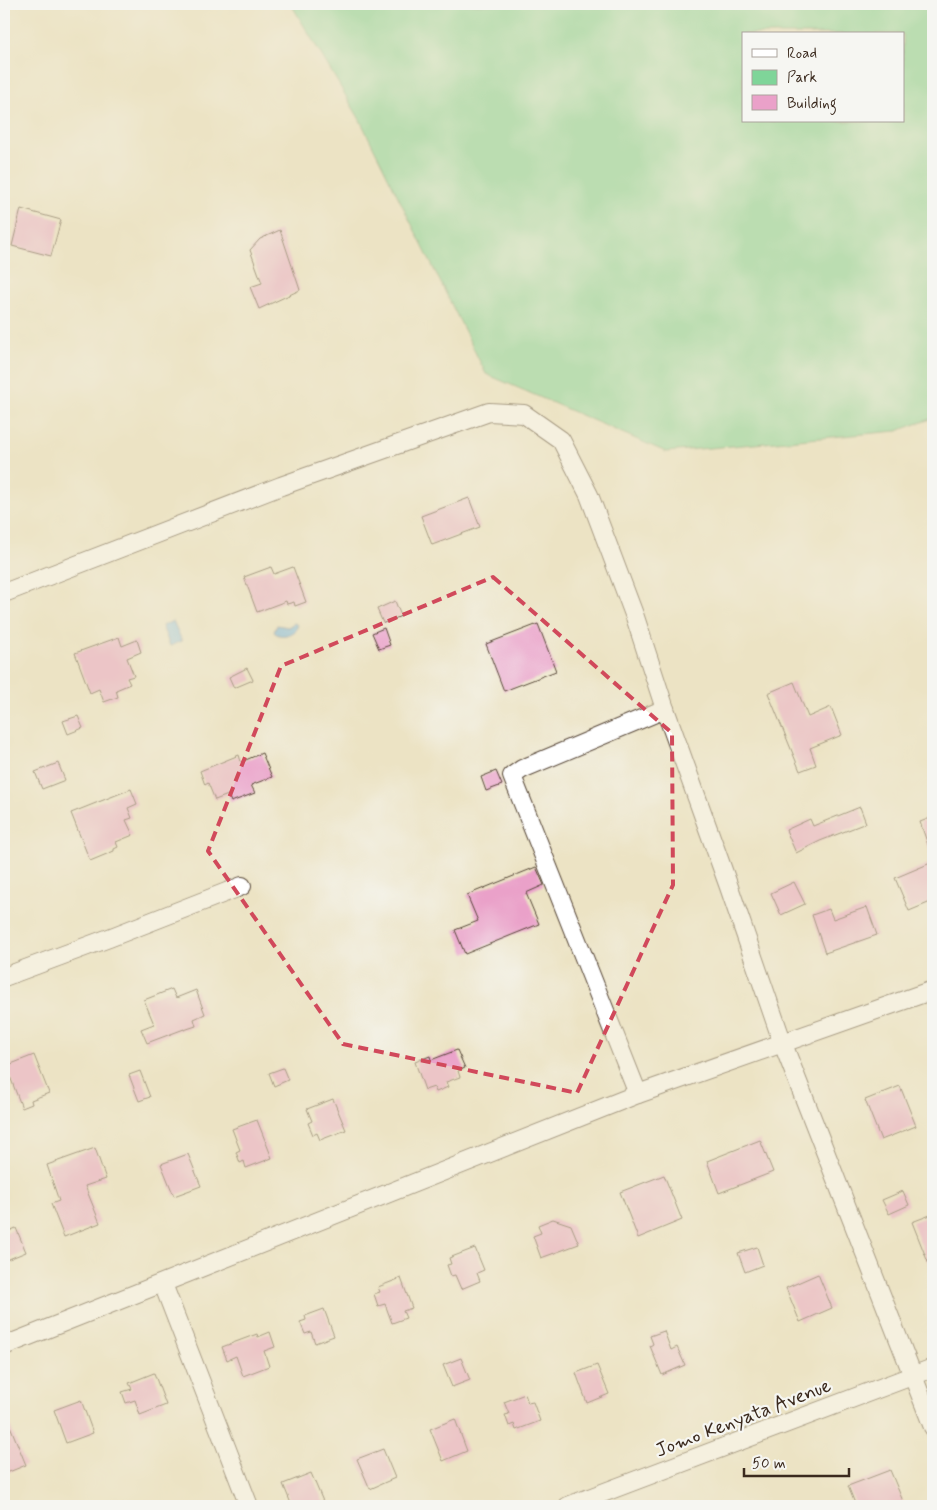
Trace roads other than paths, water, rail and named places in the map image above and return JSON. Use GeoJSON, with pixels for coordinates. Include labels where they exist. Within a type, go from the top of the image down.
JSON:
{"type":"FeatureCollection","features":[{"type":"Feature","properties":{"kind":"street"},"geometry":{"type":"LineString","coordinates":[[4,593],[281,486],[489,412],[524,414],[560,440],[589,494],[635,617],[665,709],[783,1044],[933,1427]]}},
{"type":"Feature","properties":{"kind":"street"},"geometry":{"type":"LineString","coordinates":[[638,1094],[512,776],[522,769],[665,709]]}},
{"type":"Feature","properties":{"kind":"street"},"geometry":{"type":"LineString","coordinates":[[4,977],[242,886]]}},
{"type":"Feature","properties":{"kind":"street"},"geometry":{"type":"LineString","coordinates":[[4,1346],[638,1094],[933,990]]}},
{"type":"Feature","properties":{"kind":"street"},"geometry":{"type":"LineString","coordinates":[[163,1284],[249,1506]]}},
{"type":"Feature","properties":{"kind":"street","name":"Jomo Kenyata Avenue"},"geometry":{"type":"LineString","coordinates":[[568,1506],[597,1501],[933,1368]]}},
{"type":"Feature","properties":{"kind":"water"},"geometry":{"type":"Polygon","coordinates":[[[173,621],[182,641],[170,646],[162,626],[173,621]]]}},
{"type":"Feature","properties":{"kind":"water"},"geometry":{"type":"Polygon","coordinates":[[[294,623],[298,625],[295,632],[281,635],[274,632],[277,625],[288,627],[294,623]]]}}]}
